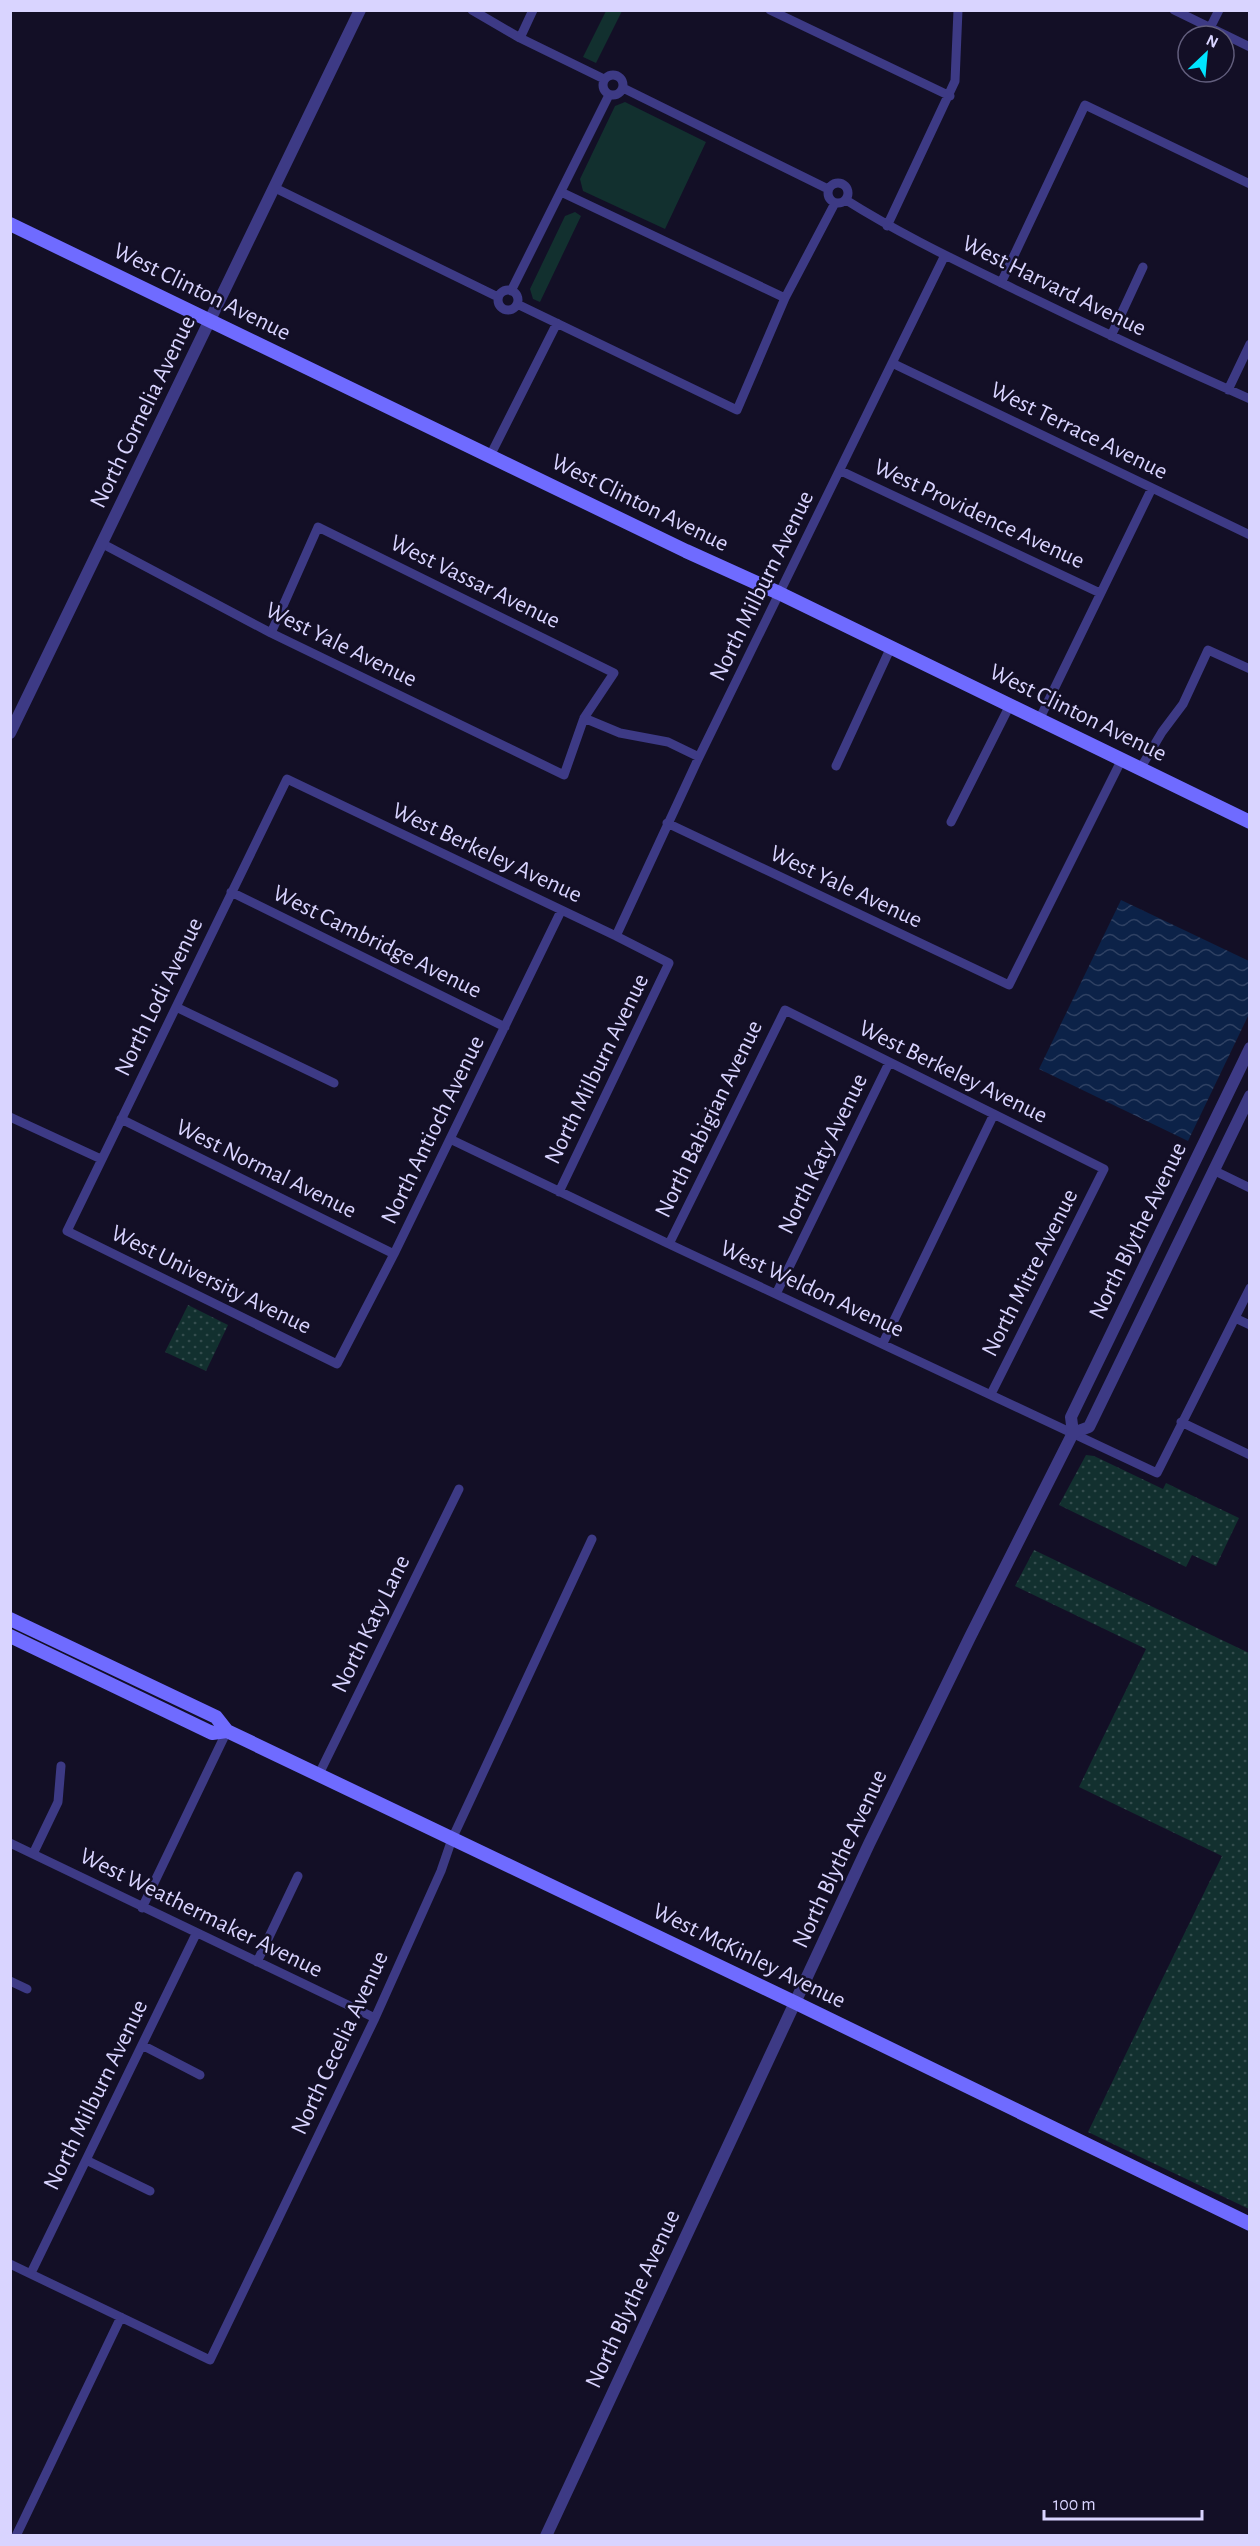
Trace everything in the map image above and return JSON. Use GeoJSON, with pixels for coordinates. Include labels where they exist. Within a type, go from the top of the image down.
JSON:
{"type":"FeatureCollection","features":[{"type":"Feature","properties":{"kind":"main road","name":"West Clinton Avenue"},"geometry":{"type":"LineString","coordinates":[[10,224],[686,551],[1040,718],[1121,761],[1250,822]]}},
{"type":"Feature","properties":{"kind":"main road","name":"West McKinley Avenue"},"geometry":{"type":"LineString","coordinates":[[10,1619],[216,1717],[227,1731],[318,1776],[796,2002],[1250,2224]]}},
{"type":"Feature","properties":{"kind":"main road","name":"West McKinley Avenue"},"geometry":{"type":"LineString","coordinates":[[10,1636],[212,1733],[227,1731]]}},
{"type":"Feature","properties":{"kind":"street","name":"North Cornelia Avenue"},"geometry":{"type":"LineString","coordinates":[[10,733],[360,10]]}},
{"type":"Feature","properties":{"kind":"street"},"geometry":{"type":"LineString","coordinates":[[472,10],[520,38],[604,79]]}},
{"type":"Feature","properties":{"kind":"street"},"geometry":{"type":"LineString","coordinates":[[520,38],[534,10]]}},
{"type":"Feature","properties":{"kind":"street"},"geometry":{"type":"LineString","coordinates":[[770,10],[950,96]]}},
{"type":"Feature","properties":{"kind":"street"},"geometry":{"type":"LineString","coordinates":[[887,226],[950,96],[955,81],[958,10]]}},
{"type":"Feature","properties":{"kind":"street"},"geometry":{"type":"LineString","coordinates":[[1174,10],[1202,24]]}},
{"type":"Feature","properties":{"kind":"street"},"geometry":{"type":"LineString","coordinates":[[1212,24],[1219,10]]}},
{"type":"Feature","properties":{"kind":"street"},"geometry":{"type":"LineString","coordinates":[[1236,40],[1250,47]]}},
{"type":"Feature","properties":{"kind":"street"},"geometry":{"type":"LineString","coordinates":[[612,75],[619,76],[623,82],[622,88],[616,95],[609,95],[603,88],[604,79],[612,75]]}},
{"type":"Feature","properties":{"kind":"street"},"geometry":{"type":"LineString","coordinates":[[622,88],[828,189]]}},
{"type":"Feature","properties":{"kind":"street"},"geometry":{"type":"LineString","coordinates":[[511,291],[609,95]]}},
{"type":"Feature","properties":{"kind":"street"},"geometry":{"type":"LineString","coordinates":[[1001,283],[1085,105],[1250,184]]}},
{"type":"Feature","properties":{"kind":"street"},"geometry":{"type":"LineString","coordinates":[[833,184],[843,185],[848,190],[846,200],[835,203],[828,197],[828,189],[833,184]]}},
{"type":"Feature","properties":{"kind":"street"},"geometry":{"type":"LineString","coordinates":[[275,188],[498,297]]}},
{"type":"Feature","properties":{"kind":"street"},"geometry":{"type":"LineString","coordinates":[[561,192],[785,298]]}},
{"type":"Feature","properties":{"kind":"street","name":"West Harvard Avenue"},"geometry":{"type":"LineString","coordinates":[[846,200],[887,226],[1001,283],[1250,399]]}},
{"type":"Feature","properties":{"kind":"street"},"geometry":{"type":"LineString","coordinates":[[517,304],[737,410],[785,298],[835,203]]}},
{"type":"Feature","properties":{"kind":"street","name":"North Milburn Avenue"},"geometry":{"type":"LineString","coordinates":[[616,936],[699,757],[945,255]]}},
{"type":"Feature","properties":{"kind":"street"},"geometry":{"type":"LineString","coordinates":[[1111,336],[1143,267]]}},
{"type":"Feature","properties":{"kind":"street"},"geometry":{"type":"LineString","coordinates":[[505,290],[511,291],[518,297],[517,304],[513,309],[506,310],[500,307],[498,297],[505,290]]}},
{"type":"Feature","properties":{"kind":"street"},"geometry":{"type":"LineString","coordinates":[[490,456],[556,322]]}},
{"type":"Feature","properties":{"kind":"street"},"geometry":{"type":"LineString","coordinates":[[1228,390],[1250,344]]}},
{"type":"Feature","properties":{"kind":"street","name":"West Terrace Avenue"},"geometry":{"type":"LineString","coordinates":[[892,363],[1250,535]]}},
{"type":"Feature","properties":{"kind":"street","name":"West Providence Avenue"},"geometry":{"type":"LineString","coordinates":[[841,471],[1100,593]]}},
{"type":"Feature","properties":{"kind":"street"},"geometry":{"type":"LineString","coordinates":[[1040,718],[1152,488]]}},
{"type":"Feature","properties":{"kind":"street","name":"West Vassar Avenue"},"geometry":{"type":"LineString","coordinates":[[271,633],[318,526],[614,673],[584,718]]}},
{"type":"Feature","properties":{"kind":"street","name":"West Yale Avenue"},"geometry":{"type":"LineString","coordinates":[[103,544],[271,633],[564,775],[584,718]]}},
{"type":"Feature","properties":{"kind":"street"},"geometry":{"type":"LineString","coordinates":[[836,765],[891,647]]}},
{"type":"Feature","properties":{"kind":"street"},"geometry":{"type":"LineString","coordinates":[[1140,769],[1162,732],[1183,704],[1208,650],[1250,669]]}},
{"type":"Feature","properties":{"kind":"street"},"geometry":{"type":"LineString","coordinates":[[951,822],[1010,705]]}},
{"type":"Feature","properties":{"kind":"street"},"geometry":{"type":"LineString","coordinates":[[584,718],[620,733],[668,742],[699,757]]}},
{"type":"Feature","properties":{"kind":"street","name":"West Yale Avenue"},"geometry":{"type":"LineString","coordinates":[[667,824],[1009,985],[1121,761]]}},
{"type":"Feature","properties":{"kind":"street","name":"North Lodi Avenue"},"geometry":{"type":"LineString","coordinates":[[67,1231],[287,779]]}},
{"type":"Feature","properties":{"kind":"street","name":"West Berkeley Avenue"},"geometry":{"type":"LineString","coordinates":[[287,779],[669,963]]}},
{"type":"Feature","properties":{"kind":"street","name":"West Cambridge Avenue"},"geometry":{"type":"LineString","coordinates":[[231,892],[505,1027]]}},
{"type":"Feature","properties":{"kind":"street","name":"North Antioch Avenue"},"geometry":{"type":"LineString","coordinates":[[337,1364],[394,1254],[561,911]]}},
{"type":"Feature","properties":{"kind":"street","name":"North Milburn Avenue"},"geometry":{"type":"LineString","coordinates":[[559,1192],[669,963]]}},
{"type":"Feature","properties":{"kind":"street"},"geometry":{"type":"LineString","coordinates":[[176,1008],[334,1083]]}},
{"type":"Feature","properties":{"kind":"street","name":"West Berkeley Avenue"},"geometry":{"type":"LineString","coordinates":[[785,1010],[1104,1169]]}},
{"type":"Feature","properties":{"kind":"street","name":"North Babigian Avenue"},"geometry":{"type":"LineString","coordinates":[[669,1244],[785,1010]]}},
{"type":"Feature","properties":{"kind":"street","name":"North Blythe Avenue"},"geometry":{"type":"LineString","coordinates":[[546,2535],[869,1844],[970,1636],[1073,1433],[1071,1417],[1250,1048]]}},
{"type":"Feature","properties":{"kind":"street","name":"North Katy Avenue"},"geometry":{"type":"LineString","coordinates":[[776,1294],[889,1063]]}},
{"type":"Feature","properties":{"kind":"street","name":"North Blythe Avenue"},"geometry":{"type":"LineString","coordinates":[[1073,1433],[1089,1427],[1250,1096]]}},
{"type":"Feature","properties":{"kind":"street"},"geometry":{"type":"LineString","coordinates":[[883,1342],[994,1114]]}},
{"type":"Feature","properties":{"kind":"street"},"geometry":{"type":"LineString","coordinates":[[10,1117],[101,1158]]}},
{"type":"Feature","properties":{"kind":"street","name":"West Normal Avenue"},"geometry":{"type":"LineString","coordinates":[[121,1119],[394,1254]]}},
{"type":"Feature","properties":{"kind":"street","name":"West Weldon Avenue"},"geometry":{"type":"LineString","coordinates":[[450,1139],[1157,1473],[1181,1422]]}},
{"type":"Feature","properties":{"kind":"street","name":"North Mitre Avenue"},"geometry":{"type":"LineString","coordinates":[[992,1394],[1104,1169]]}},
{"type":"Feature","properties":{"kind":"street"},"geometry":{"type":"LineString","coordinates":[[1213,1170],[1250,1188]]}},
{"type":"Feature","properties":{"kind":"street","name":"West University Avenue"},"geometry":{"type":"LineString","coordinates":[[67,1231],[337,1364]]}},
{"type":"Feature","properties":{"kind":"street"},"geometry":{"type":"LineString","coordinates":[[1250,1288],[1181,1422],[1250,1455]]}},
{"type":"Feature","properties":{"kind":"street"},"geometry":{"type":"LineString","coordinates":[[1235,1318],[1250,1325]]}},
{"type":"Feature","properties":{"kind":"street","name":"North Katy Lane"},"geometry":{"type":"LineString","coordinates":[[318,1776],[459,1489]]}},
{"type":"Feature","properties":{"kind":"street","name":"North Cecelia Avenue"},"geometry":{"type":"LineString","coordinates":[[10,2264],[210,2361],[375,2018],[441,1871],[452,1839],[592,1539]]}},
{"type":"Feature","properties":{"kind":"street"},"geometry":{"type":"LineString","coordinates":[[142,1908],[227,1731]]}},
{"type":"Feature","properties":{"kind":"street"},"geometry":{"type":"LineString","coordinates":[[33,1854],[58,1802],[60,1766]]}},
{"type":"Feature","properties":{"kind":"street","name":"West Weathermaker Avenue"},"geometry":{"type":"LineString","coordinates":[[10,1843],[375,2018]]}},
{"type":"Feature","properties":{"kind":"street"},"geometry":{"type":"LineString","coordinates":[[257,1962],[298,1876]]}},
{"type":"Feature","properties":{"kind":"street","name":"North Milburn Avenue"},"geometry":{"type":"LineString","coordinates":[[31,2273],[196,1934]]}},
{"type":"Feature","properties":{"kind":"street"},"geometry":{"type":"LineString","coordinates":[[10,1981],[27,1989]]}},
{"type":"Feature","properties":{"kind":"street"},"geometry":{"type":"LineString","coordinates":[[142,2045],[200,2074]]}},
{"type":"Feature","properties":{"kind":"street"},"geometry":{"type":"LineString","coordinates":[[86,2160],[150,2191]]}},
{"type":"Feature","properties":{"kind":"street"},"geometry":{"type":"LineString","coordinates":[[16,2535],[121,2317]]}},
{"type":"Feature","properties":{"kind":"green space"},"geometry":{"type":"Polygon","coordinates":[[[606,11],[622,11],[596,63],[583,57],[606,11]]]}},
{"type":"Feature","properties":{"kind":"green space"},"geometry":{"type":"Polygon","coordinates":[[[625,102],[706,142],[665,229],[583,191],[580,179],[615,106],[625,102]]]}},
{"type":"Feature","properties":{"kind":"green space"},"geometry":{"type":"Polygon","coordinates":[[[575,212],[581,216],[540,302],[533,299],[530,289],[565,216],[575,212]]]}},
{"type":"Feature","properties":{"kind":"green space"},"geometry":{"type":"Polygon","coordinates":[[[188,1305],[228,1325],[206,1371],[165,1352],[188,1305]]]}},
{"type":"Feature","properties":{"kind":"green space"},"geometry":{"type":"Polygon","coordinates":[[[1086,1455],[1094,1456],[1163,1489],[1166,1483],[1239,1518],[1216,1566],[1192,1555],[1186,1567],[1059,1505],[1086,1455]]]}},
{"type":"Feature","properties":{"kind":"green space"},"geometry":{"type":"Polygon","coordinates":[[[1034,1550],[1249,1653],[1249,2209],[1088,2132],[1222,1856],[1079,1787],[1146,1649],[1015,1586],[1034,1550]]]}},
{"type":"Feature","properties":{"kind":"water"},"geometry":{"type":"Polygon","coordinates":[[[1121,900],[1249,961],[1249,1014],[1188,1141],[1039,1069],[1121,900]]]}}]}
